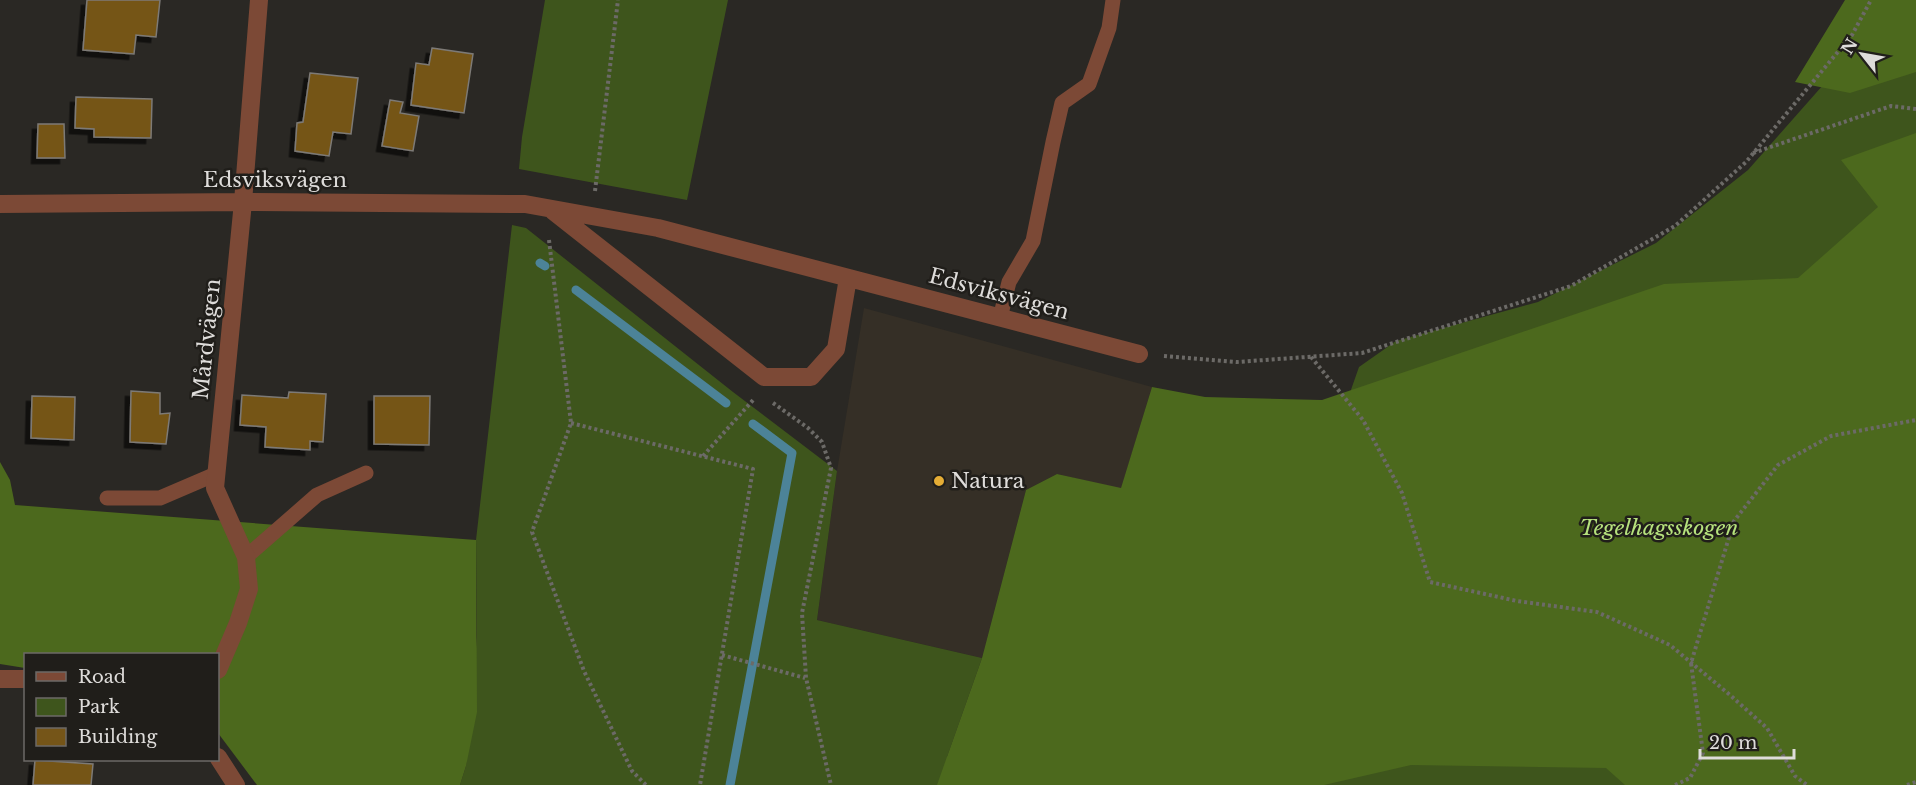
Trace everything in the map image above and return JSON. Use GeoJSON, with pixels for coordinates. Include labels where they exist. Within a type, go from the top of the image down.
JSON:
{"type":"FeatureCollection","features":[{"type":"Feature","properties":{"kind":"street","name":"Mårdvägen"},"geometry":{"type":"LineString","coordinates":[[219,668],[238,623],[249,589],[246,557],[215,488],[243,202],[259,0]]}},
{"type":"Feature","properties":{"kind":"street","name":"Edsviksvägen"},"geometry":{"type":"LineString","coordinates":[[0,204],[243,202],[525,204],[548,215],[765,377],[811,378],[836,349],[848,278]]}},
{"type":"Feature","properties":{"kind":"street","name":"Edsviksvägen"},"geometry":{"type":"LineString","coordinates":[[548,215],[592,216],[658,228],[1139,354]]}},
{"type":"Feature","properties":{"kind":"street"},"geometry":{"type":"LineString","coordinates":[[0,679],[24,679]]}},
{"type":"Feature","properties":{"kind":"street"},"geometry":{"type":"LineString","coordinates":[[219,759],[236,785]]}},
{"type":"Feature","properties":{"kind":"lane"},"geometry":{"type":"LineString","coordinates":[[1000,318],[1009,282],[1033,241],[1062,103],[1089,84],[1109,28],[1113,0]]}},
{"type":"Feature","properties":{"kind":"lane"},"geometry":{"type":"LineString","coordinates":[[246,557],[317,495],[366,473]]}},
{"type":"Feature","properties":{"kind":"lane"},"geometry":{"type":"LineString","coordinates":[[107,498],[160,498],[216,474]]}},
{"type":"Feature","properties":{"kind":"path"},"geometry":{"type":"LineString","coordinates":[[592,216],[618,0]]}},
{"type":"Feature","properties":{"kind":"path"},"geometry":{"type":"LineString","coordinates":[[1139,354],[1237,362],[1362,353],[1571,286],[1675,226],[1753,154],[1852,35],[1871,0]]}},
{"type":"Feature","properties":{"kind":"path"},"geometry":{"type":"LineString","coordinates":[[1753,154],[1891,106],[1916,109]]}},
{"type":"Feature","properties":{"kind":"path"},"geometry":{"type":"LineString","coordinates":[[525,204],[548,215],[571,423],[532,532],[584,672],[632,771],[646,785]]}},
{"type":"Feature","properties":{"kind":"path"},"geometry":{"type":"LineString","coordinates":[[1311,356],[1363,420],[1402,493],[1430,582],[1517,600],[1597,612],[1670,645],[1767,728],[1795,776],[1808,785]]}},
{"type":"Feature","properties":{"kind":"path"},"geometry":{"type":"LineString","coordinates":[[703,456],[760,393]]}},
{"type":"Feature","properties":{"kind":"path"},"geometry":{"type":"LineString","coordinates":[[768,399],[808,428],[822,442],[831,468],[802,613],[806,678],[831,785]]}},
{"type":"Feature","properties":{"kind":"path"},"geometry":{"type":"LineString","coordinates":[[1675,785],[1690,778],[1703,753],[1691,663],[1734,520],[1778,465],[1831,436],[1916,420]]}},
{"type":"Feature","properties":{"kind":"path"},"geometry":{"type":"LineString","coordinates":[[571,423],[753,469],[700,785]]}},
{"type":"Feature","properties":{"kind":"path"},"geometry":{"type":"LineString","coordinates":[[722,655],[806,678]]}},
{"type":"Feature","properties":{"kind":"path"},"geometry":{"type":"LineString","coordinates":[[1907,785],[1916,782]]}},
{"type":"Feature","properties":{"kind":"shaded area","name":"Natura"},"geometry":{"type":"Polygon","coordinates":[[[864,308],[1152,387],[1121,489],[1057,474],[1026,490],[982,658],[817,620],[837,471],[864,308]]]}},
{"type":"Feature","properties":{"kind":"green space"},"geometry":{"type":"Polygon","coordinates":[[[545,0],[728,0],[687,200],[519,169],[522,137],[545,0]]]}},
{"type":"Feature","properties":{"kind":"green space"},"geometry":{"type":"Polygon","coordinates":[[[1845,0],[1916,0],[1916,72],[1850,93],[1795,82],[1845,0]]]}},
{"type":"Feature","properties":{"kind":"green space","name":"Tegelhagsskogen"},"geometry":{"type":"Polygon","coordinates":[[[1916,0],[1916,785],[460,785],[466,766],[477,637],[476,540],[512,225],[526,228],[837,471],[817,620],[982,658],[947,757],[1346,404],[1359,367],[1396,341],[1538,302],[1656,243],[1748,170],[1846,59],[1916,0]]]}},
{"type":"Feature","properties":{"kind":"green space","name":"Tegelhagsskogen"},"geometry":{"type":"Polygon","coordinates":[[[1916,133],[1916,785],[1625,785],[1606,768],[1411,765],[1324,785],[937,785],[982,658],[1026,490],[1057,474],[1121,488],[1152,387],[1205,397],[1322,400],[1664,284],[1798,278],[1878,207],[1841,160],[1916,133]]]}},
{"type":"Feature","properties":{"kind":"green space"},"geometry":{"type":"Polygon","coordinates":[[[0,462],[10,480],[15,505],[476,540],[477,712],[460,785],[257,785],[219,734],[219,653],[24,653],[24,668],[0,664],[0,462]]]}},
{"type":"Feature","properties":{"kind":"building"},"geometry":{"type":"Polygon","coordinates":[[[87,0],[160,0],[156,37],[136,35],[134,54],[83,50],[87,0]]]}},
{"type":"Feature","properties":{"kind":"building"},"geometry":{"type":"Polygon","coordinates":[[[432,48],[473,54],[464,113],[411,105],[416,63],[429,65],[432,48]]]}},
{"type":"Feature","properties":{"kind":"building"},"geometry":{"type":"Polygon","coordinates":[[[310,73],[358,78],[351,134],[333,132],[329,156],[295,151],[297,123],[303,122],[310,73]]]}},
{"type":"Feature","properties":{"kind":"building"},"geometry":{"type":"Polygon","coordinates":[[[76,97],[152,99],[151,138],[94,137],[94,129],[75,128],[76,97]]]}},
{"type":"Feature","properties":{"kind":"building"},"geometry":{"type":"Polygon","coordinates":[[[390,100],[403,102],[400,113],[419,116],[413,151],[382,146],[390,100]]]}},
{"type":"Feature","properties":{"kind":"building"},"geometry":{"type":"Polygon","coordinates":[[[38,124],[64,124],[65,158],[37,158],[38,124]]]}},
{"type":"Feature","properties":{"kind":"building"},"geometry":{"type":"Polygon","coordinates":[[[131,391],[160,393],[160,414],[170,413],[166,444],[130,442],[131,391]]]}},
{"type":"Feature","properties":{"kind":"building"},"geometry":{"type":"Polygon","coordinates":[[[289,392],[326,394],[323,442],[310,441],[310,450],[265,447],[266,427],[240,425],[242,395],[288,398],[289,392]]]}},
{"type":"Feature","properties":{"kind":"building"},"geometry":{"type":"Polygon","coordinates":[[[32,396],[75,397],[74,440],[31,438],[32,396]]]}},
{"type":"Feature","properties":{"kind":"building"},"geometry":{"type":"Polygon","coordinates":[[[374,396],[430,396],[429,445],[374,444],[374,396]]]}},
{"type":"Feature","properties":{"kind":"building"},"geometry":{"type":"Polygon","coordinates":[[[35,761],[93,764],[91,785],[33,785],[35,761]]]}},
{"type":"Feature","properties":{"kind":"waterway"},"geometry":{"type":"LineString","coordinates":[[540,263],[545,266]]}},
{"type":"Feature","properties":{"kind":"waterway"},"geometry":{"type":"LineString","coordinates":[[576,290],[726,403]]}},
{"type":"Feature","properties":{"kind":"waterway"},"geometry":{"type":"LineString","coordinates":[[730,785],[792,453],[753,424]]}},
{"type":"Feature","properties":{"kind":"place","name":"Natura"},"geometry":{"type":"Point","coordinates":[939,481]}}]}
